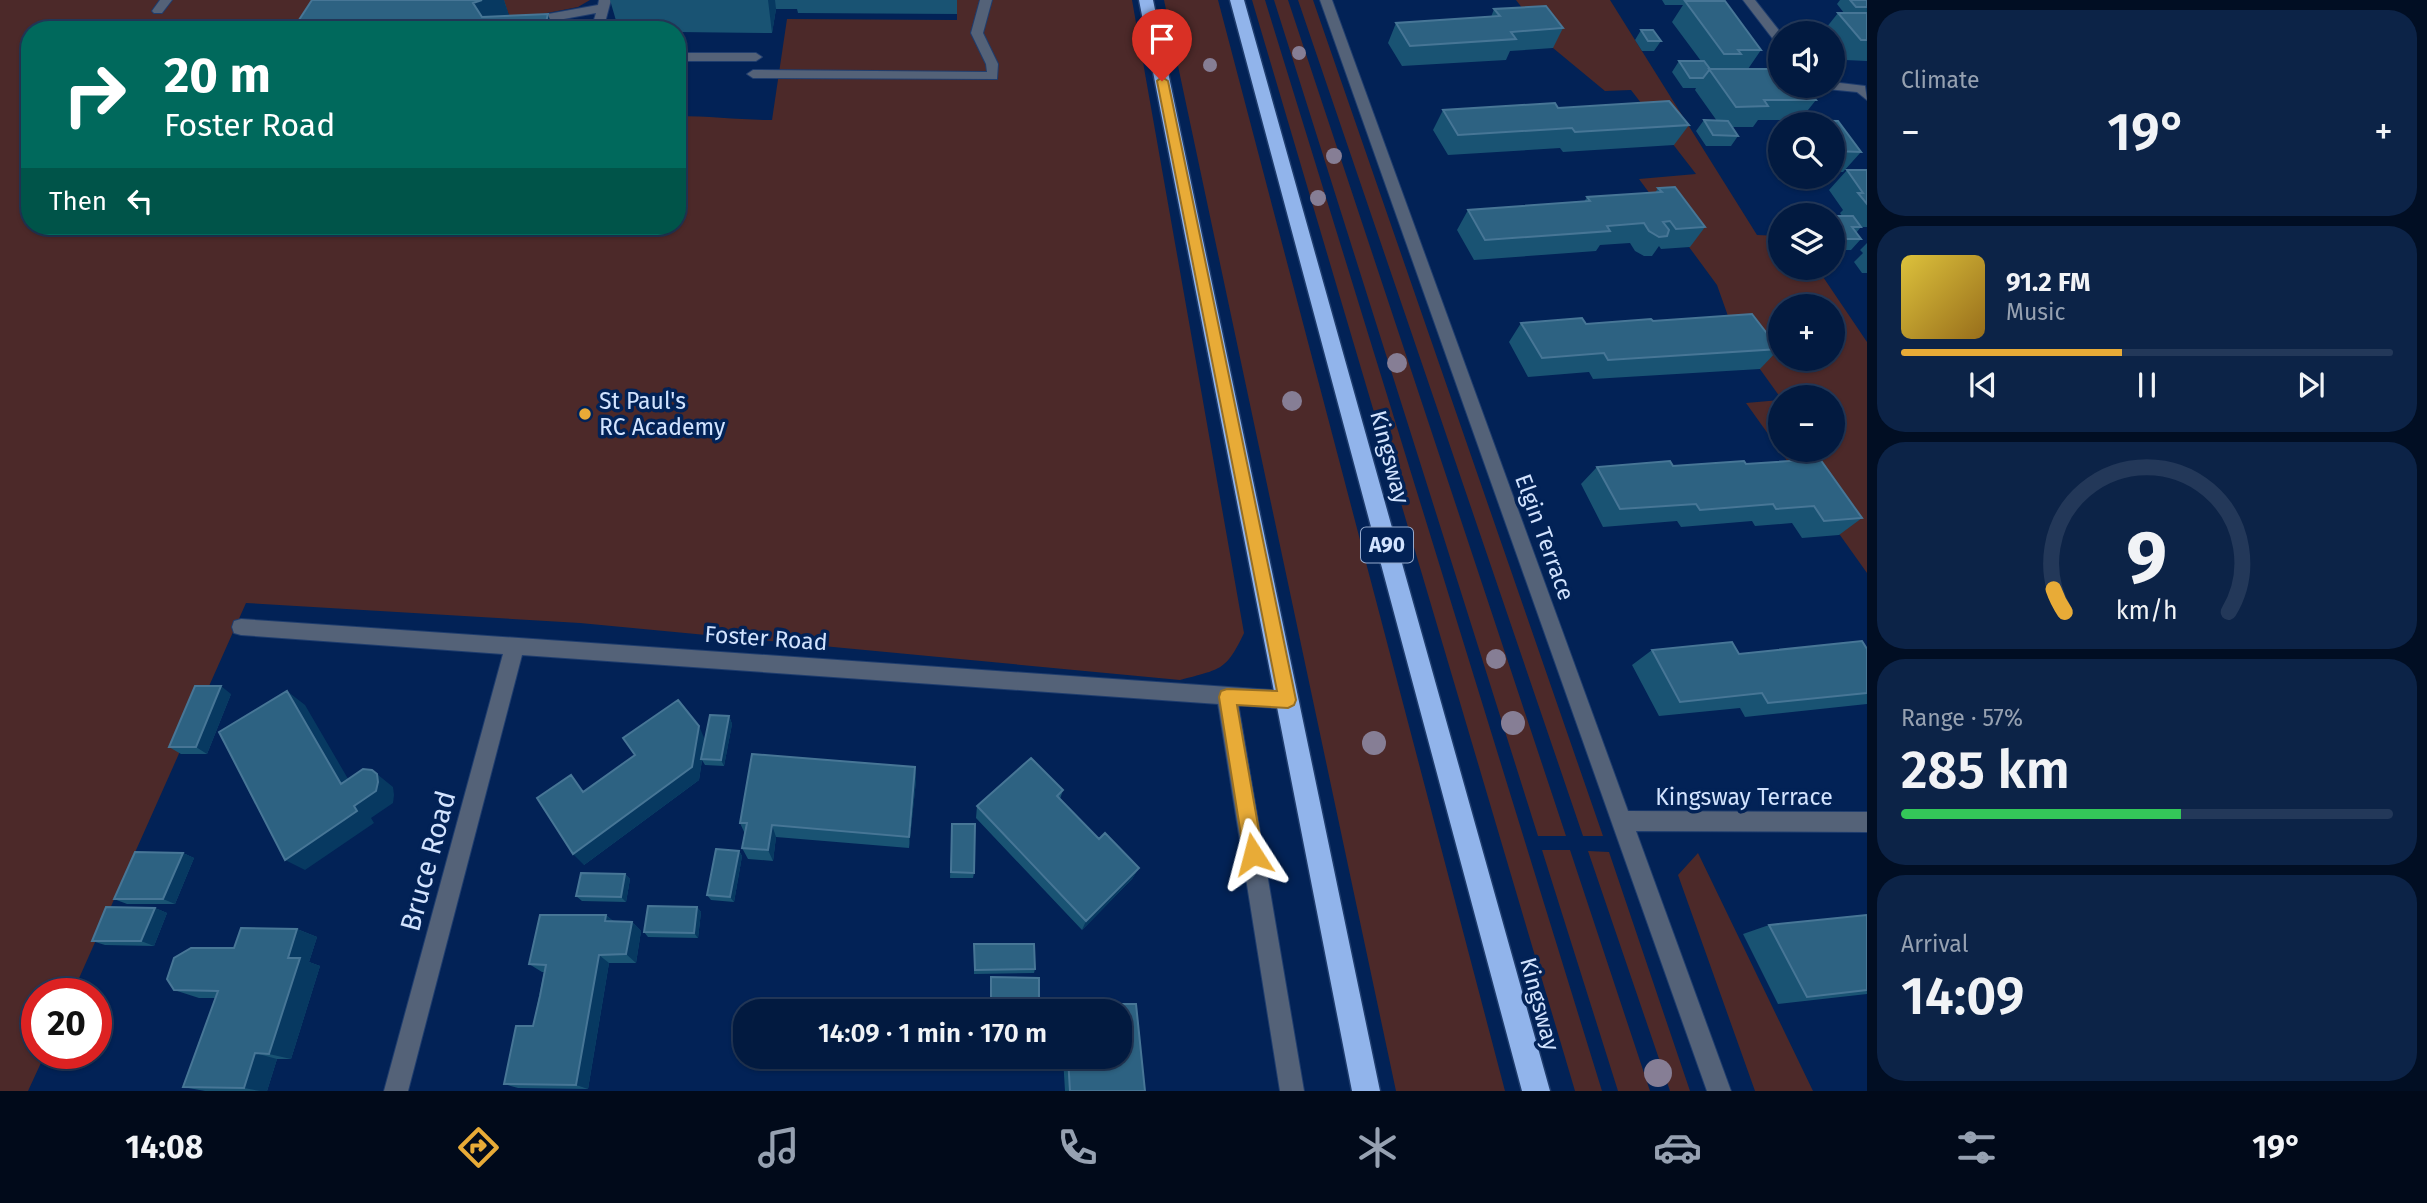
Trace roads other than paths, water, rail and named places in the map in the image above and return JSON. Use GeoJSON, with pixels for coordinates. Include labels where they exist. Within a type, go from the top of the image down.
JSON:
{"type":"FeatureCollection","features":[{"type":"Feature","properties":{"kind":"highway"},"geometry":{"type":"LineString","coordinates":[[1146,0],[1366,1091]]}},
{"type":"Feature","properties":{"kind":"highway","name":"Kingsway"},"geometry":{"type":"LineString","coordinates":[[1237,0],[1536,1091]]}},
{"type":"Feature","properties":{"kind":"street"},"geometry":{"type":"LineString","coordinates":[[158,11],[166,0]]}},
{"type":"Feature","properties":{"kind":"street"},"geometry":{"type":"LineString","coordinates":[[753,74],[993,76],[992,64],[977,33],[986,0]]}},
{"type":"Feature","properties":{"kind":"street","name":"Elgin Terrace"},"geometry":{"type":"LineString","coordinates":[[1326,0],[1719,1091]]}},
{"type":"Feature","properties":{"kind":"street"},"geometry":{"type":"LineString","coordinates":[[1749,0],[1768,25]]}},
{"type":"Feature","properties":{"kind":"street"},"geometry":{"type":"LineString","coordinates":[[525,21],[604,4],[599,21]]}},
{"type":"Feature","properties":{"kind":"street"},"geometry":{"type":"LineString","coordinates":[[686,57],[756,57]]}},
{"type":"Feature","properties":{"kind":"street"},"geometry":{"type":"LineString","coordinates":[[1845,88],[1865,91]]}},
{"type":"Feature","properties":{"kind":"street","name":"Foster Road"},"geometry":{"type":"LineString","coordinates":[[241,628],[1288,700]]}},
{"type":"Feature","properties":{"kind":"street","name":"Bruce Road"},"geometry":{"type":"LineString","coordinates":[[396,1091],[515,645]]}},
{"type":"Feature","properties":{"kind":"street"},"geometry":{"type":"LineString","coordinates":[[1227,697],[1292,1091]]}},
{"type":"Feature","properties":{"kind":"street","name":"Kingsway Terrace"},"geometry":{"type":"LineString","coordinates":[[1621,821],[1867,822]]}},
{"type":"Feature","properties":{"kind":"place","name":"St Paul's RC Academy"},"geometry":{"type":"Point","coordinates":[585,414]}}]}
